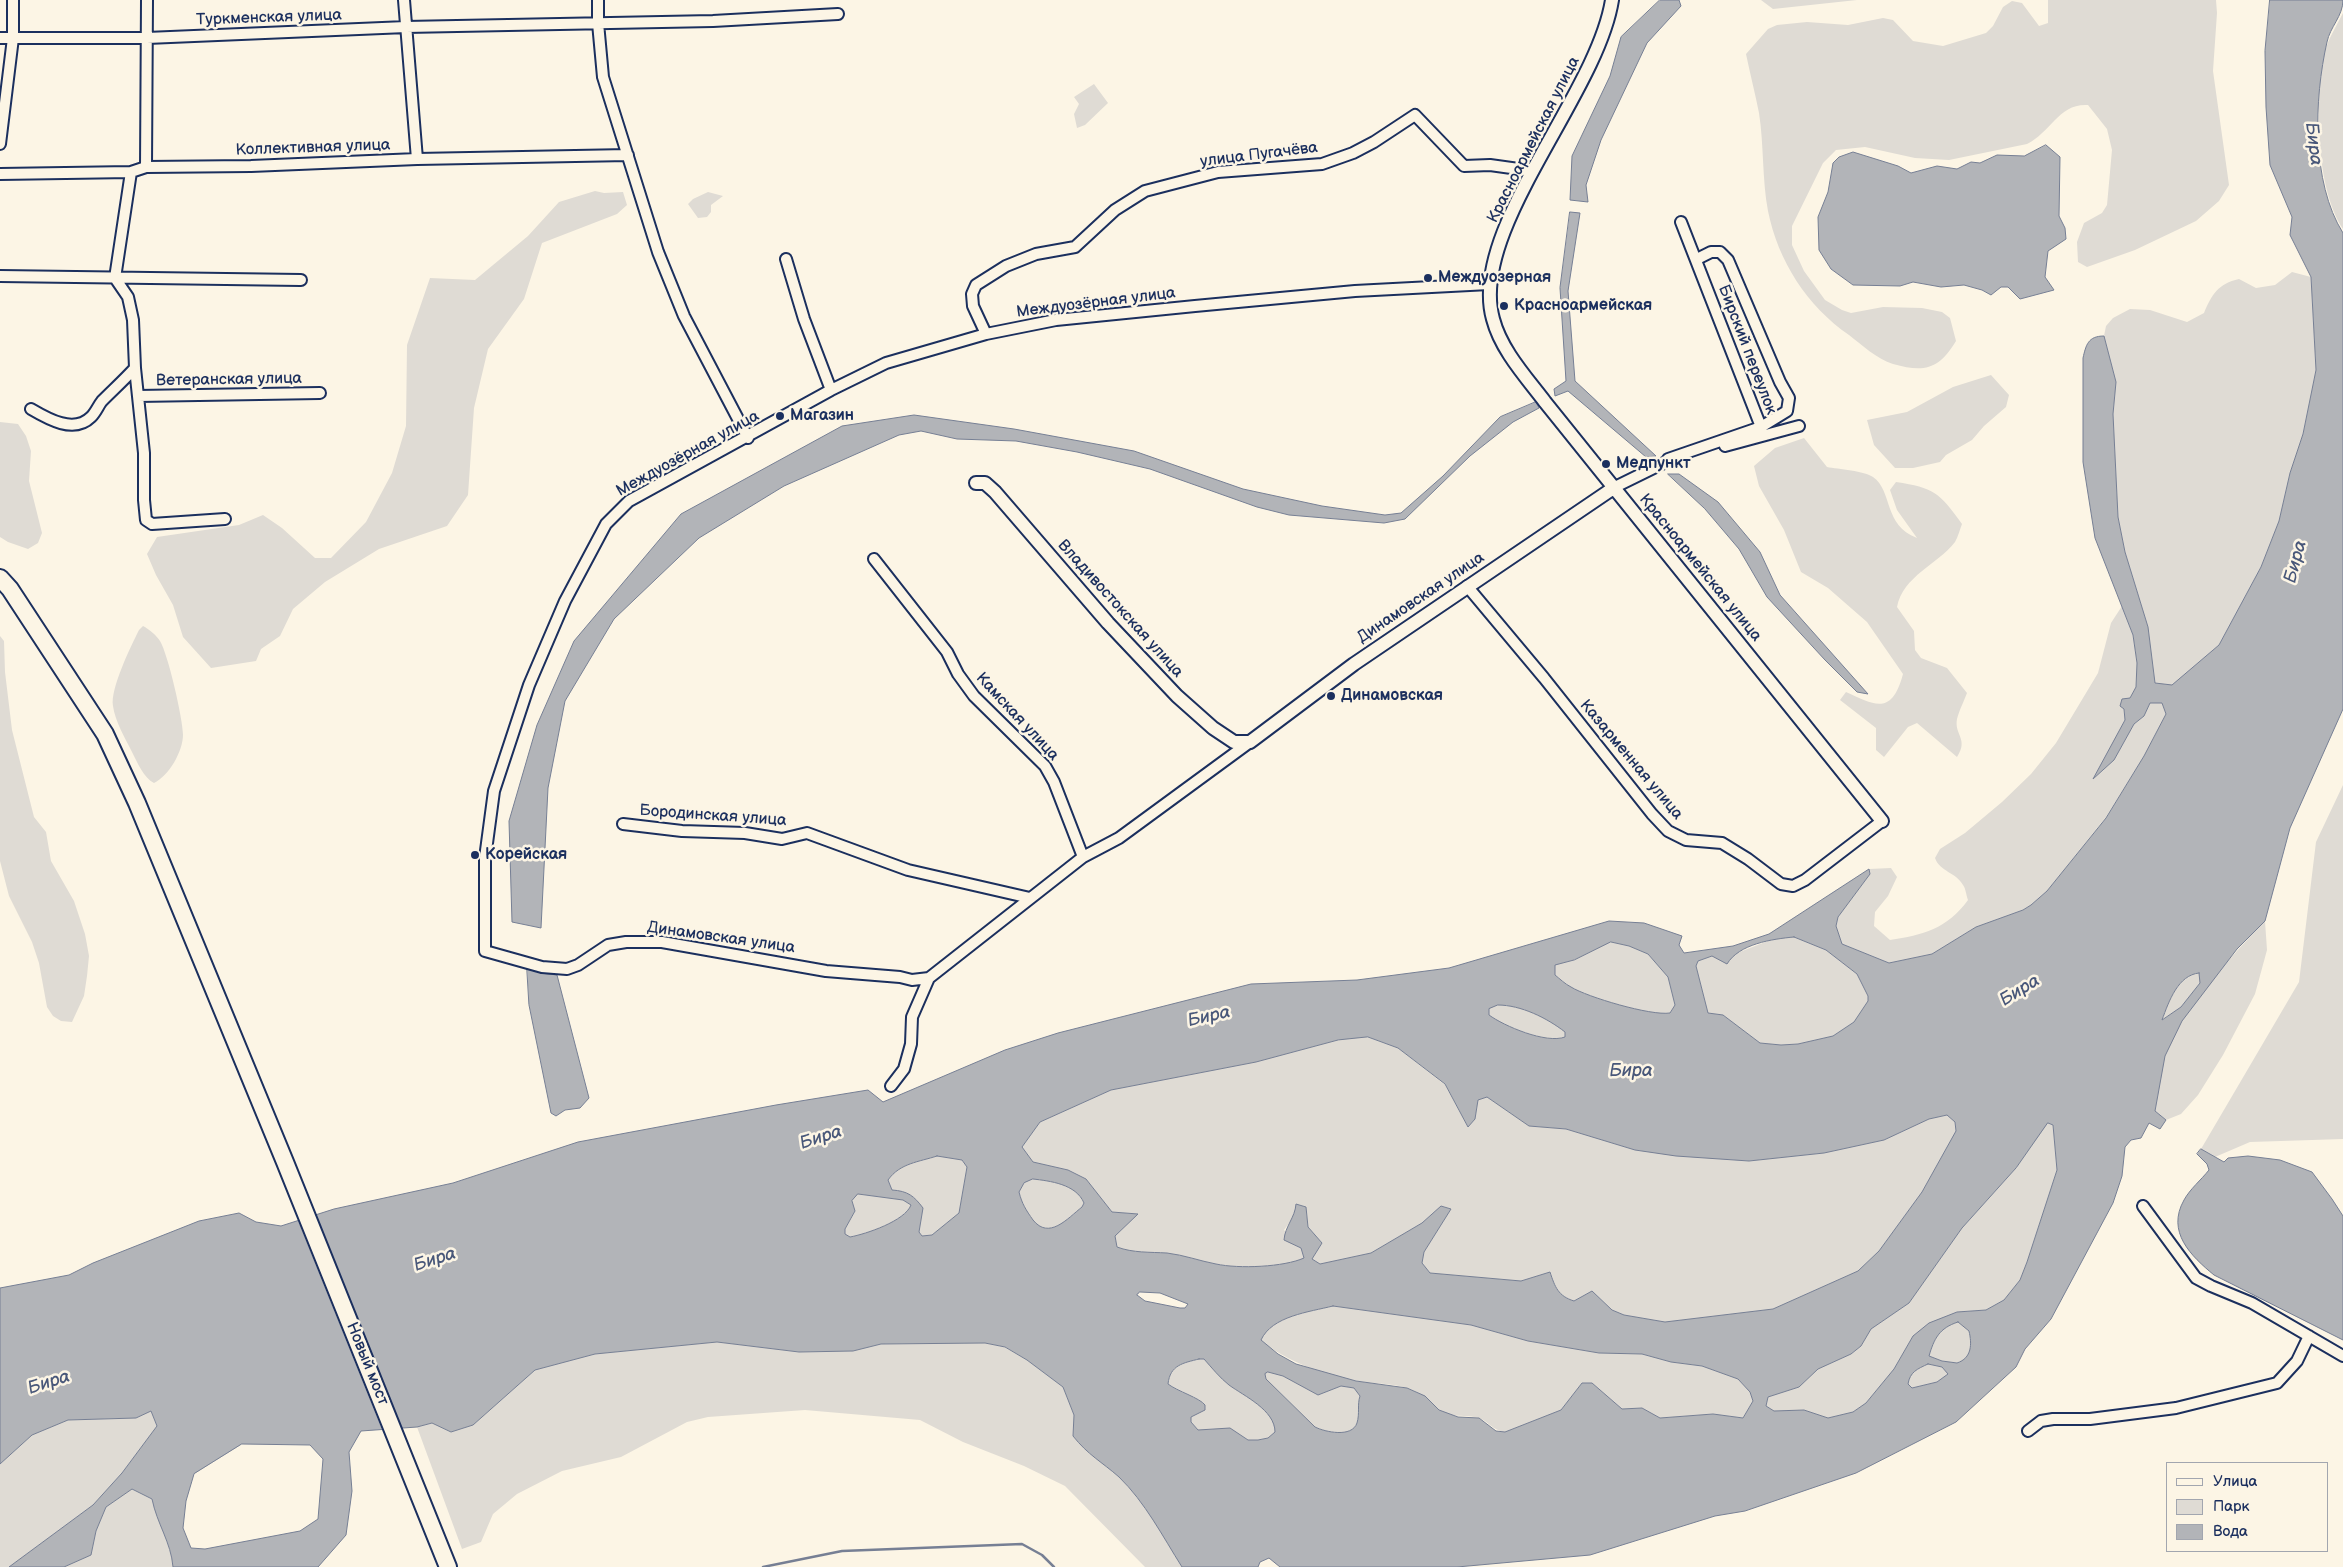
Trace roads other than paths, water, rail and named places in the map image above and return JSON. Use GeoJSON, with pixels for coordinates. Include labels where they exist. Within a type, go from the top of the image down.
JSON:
{"type":"FeatureCollection","features":[{"type":"Feature","properties":{"kind":"main road","name":"Новый мост"},"geometry":{"type":"LineString","coordinates":[[0,578],[10,589],[105,734],[140,811],[285,1162],[448,1567]]}},
{"type":"Feature","properties":{"kind":"street"},"geometry":{"type":"LineString","coordinates":[[0,144],[12,38],[13,0]]}},
{"type":"Feature","properties":{"kind":"street"},"geometry":{"type":"LineString","coordinates":[[146,167],[147,0]]}},
{"type":"Feature","properties":{"kind":"street"},"geometry":{"type":"LineString","coordinates":[[404,0],[417,158]]}},
{"type":"Feature","properties":{"kind":"street"},"geometry":{"type":"LineString","coordinates":[[598,0],[603,77],[658,252],[684,316],[748,438]]}},
{"type":"Feature","properties":{"kind":"street","name":"Красноармейская улица"},"geometry":{"type":"LineString","coordinates":[[1612,0],[1607,28],[1596,54],[1533,170],[1497,251],[1489,284],[1493,318],[1514,361],[1545,402],[1882,821]]}},
{"type":"Feature","properties":{"kind":"street","name":"Туркменская улица"},"geometry":{"type":"LineString","coordinates":[[0,38],[147,38],[406,27],[713,21],[838,14]]}},
{"type":"Feature","properties":{"kind":"street","name":"улица Пугачёва"},"geometry":{"type":"LineString","coordinates":[[986,334],[973,306],[972,294],[976,285],[985,277],[1036,254],[1075,246],[1115,210],[1145,191],[1218,172],[1322,164],[1353,153],[1374,142],[1415,115],[1464,166],[1490,165],[1533,170]]}},
{"type":"Feature","properties":{"kind":"street","name":"Коллективная улица"},"geometry":{"type":"LineString","coordinates":[[0,174],[131,172],[146,167],[251,166],[417,158],[628,155]]}},
{"type":"Feature","properties":{"kind":"street"},"geometry":{"type":"LineString","coordinates":[[131,172],[115,278],[128,297],[134,320],[135,368],[144,453],[146,520],[152,524],[225,519]]}},
{"type":"Feature","properties":{"kind":"street","name":"Бирский переулок"},"geometry":{"type":"LineString","coordinates":[[1668,459],[1761,426],[1681,222]]}},
{"type":"Feature","properties":{"kind":"street"},"geometry":{"type":"LineString","coordinates":[[1697,259],[1711,252],[1720,252],[1728,260],[1780,382],[1789,398],[1786,411],[1761,426]]}},
{"type":"Feature","properties":{"kind":"street"},"geometry":{"type":"LineString","coordinates":[[786,259],[804,319],[831,390]]}},
{"type":"Feature","properties":{"kind":"street"},"geometry":{"type":"LineString","coordinates":[[0,276],[301,280]]}},
{"type":"Feature","properties":{"kind":"street","name":"Междуозёрная улица"},"geometry":{"type":"LineString","coordinates":[[485,952],[484,858],[494,791],[529,685],[565,601],[606,524],[618,511],[655,486],[748,438],[831,390],[894,360],[986,334],[1056,320],[1195,306],[1355,292],[1489,284]]}},
{"type":"Feature","properties":{"kind":"street"},"geometry":{"type":"LineString","coordinates":[[31,409],[60,423],[81,424],[91,417],[102,402],[135,368]]}},
{"type":"Feature","properties":{"kind":"street","name":"Ветеранская улица"},"geometry":{"type":"LineString","coordinates":[[138,396],[320,394]]}},
{"type":"Feature","properties":{"kind":"street"},"geometry":{"type":"LineString","coordinates":[[1615,487],[1668,459],[1798,426]]}},
{"type":"Feature","properties":{"kind":"street","name":"Владивостокская улица"},"geometry":{"type":"LineString","coordinates":[[976,483],[986,483],[995,492],[1108,622],[1177,696],[1213,728],[1234,742],[1250,742]]}},
{"type":"Feature","properties":{"kind":"street","name":"Динамовская улица"},"geometry":{"type":"LineString","coordinates":[[1250,742],[1354,664],[1615,487]]}},
{"type":"Feature","properties":{"kind":"street","name":"Камская улица"},"geometry":{"type":"LineString","coordinates":[[874,560],[947,652],[958,674],[974,696],[1045,766],[1054,782],[1083,857]]}},
{"type":"Feature","properties":{"kind":"street","name":"Казарменная улица"},"geometry":{"type":"LineString","coordinates":[[1467,586],[1544,678],[1652,814],[1668,831],[1686,840],[1722,844],[1748,859],[1781,884],[1793,886],[1805,880],[1882,821]]}},
{"type":"Feature","properties":{"kind":"street"},"geometry":{"type":"LineString","coordinates":[[891,1086],[904,1069],[912,1044],[912,1017],[929,978],[1083,857],[1119,838],[1250,742]]}},
{"type":"Feature","properties":{"kind":"street","name":"Бородинская улица"},"geometry":{"type":"LineString","coordinates":[[623,824],[682,831],[746,833],[782,839],[807,833],[908,870],[1030,898]]}},
{"type":"Feature","properties":{"kind":"street","name":"Динамовская улица"},"geometry":{"type":"LineString","coordinates":[[485,952],[542,967],[567,969],[578,965],[608,945],[626,942],[662,942],[826,971],[900,977],[912,980],[929,978]]}},
{"type":"Feature","properties":{"kind":"street"},"geometry":{"type":"LineString","coordinates":[[2143,1206],[2171,1247],[2196,1278],[2252,1303],[2343,1356]]}},
{"type":"Feature","properties":{"kind":"street"},"geometry":{"type":"LineString","coordinates":[[2028,1431],[2041,1421],[2053,1419],[2090,1419],[2176,1408],[2277,1383],[2297,1361],[2309,1336]]}},
{"type":"Feature","properties":{"kind":"water"},"geometry":{"type":"Polygon","coordinates":[[[1660,0],[1679,0],[1681,6],[1647,43],[1601,140],[1586,185],[1588,202],[1570,200],[1572,156],[1610,76],[1621,37],[1660,0]]]}},
{"type":"Feature","properties":{"kind":"water","name":"Бира"},"geometry":{"type":"Polygon","coordinates":[[[2270,0],[2343,0],[2341,11],[2327,42],[2323,64],[2318,114],[2318,140],[2325,190],[2343,233],[2343,709],[2290,828],[2265,921],[2237,949],[2182,1021],[2165,1056],[2155,1111],[2166,1120],[2160,1129],[2149,1123],[2141,1138],[2131,1140],[2125,1147],[2122,1176],[2113,1203],[2051,1319],[2025,1349],[2016,1367],[1956,1422],[1856,1473],[1745,1511],[1715,1516],[1590,1555],[1457,1567],[1280,1567],[1269,1558],[1260,1562],[1258,1567],[1182,1567],[1137,1497],[1119,1477],[1095,1458],[1073,1436],[1074,1415],[1063,1387],[1027,1360],[1005,1347],[985,1343],[881,1344],[853,1351],[799,1352],[717,1342],[595,1354],[535,1370],[473,1425],[451,1432],[432,1423],[417,1427],[361,1431],[349,1452],[352,1491],[346,1535],[318,1567],[173,1567],[170,1549],[152,1499],[132,1489],[106,1507],[96,1531],[91,1555],[64,1567],[9,1567],[93,1505],[122,1473],[157,1426],[151,1411],[136,1418],[68,1420],[32,1435],[0,1464],[0,1288],[69,1275],[93,1263],[199,1221],[239,1213],[256,1222],[281,1226],[334,1209],[453,1183],[578,1142],[868,1090],[883,1102],[1005,1050],[1058,1033],[1251,984],[1357,980],[1449,968],[1609,921],[1644,923],[1682,936],[1679,945],[1684,953],[1733,946],[1769,934],[1869,869],[1870,874],[1838,917],[1836,926],[1842,944],[1889,963],[1932,954],[1976,927],[2023,910],[2031,905],[2047,891],[2106,818],[2144,756],[2166,714],[2162,703],[2150,703],[2144,716],[2134,724],[2114,760],[2093,779],[2125,720],[2124,709],[2120,706],[2122,699],[2130,698],[2136,687],[2137,663],[2133,635],[2095,538],[2083,462],[2083,358],[2087,345],[2094,338],[2104,336],[2116,382],[2113,414],[2118,517],[2125,552],[2148,627],[2155,683],[2172,685],[2219,645],[2261,567],[2279,521],[2290,473],[2303,434],[2316,370],[2311,277],[2290,235],[2292,217],[2270,165],[2265,51],[2270,0]],[[1794,937],[1757,944],[1739,952],[1727,964],[1712,956],[1698,961],[1696,966],[1708,1013],[1723,1015],[1760,1043],[1798,1044],[1833,1036],[1854,1022],[1868,1001],[1868,996],[1857,974],[1826,950],[1794,937]],[[1611,942],[1574,960],[1555,965],[1555,975],[1579,991],[1635,1009],[1670,1013],[1675,1005],[1668,977],[1648,954],[1629,946],[1611,942]],[[2199,973],[2185,979],[2171,997],[2162,1020],[2181,1007],[2200,983],[2199,973]],[[1498,1005],[1489,1009],[1489,1015],[1515,1029],[1537,1036],[1557,1039],[1565,1037],[1565,1032],[1550,1022],[1516,1007],[1498,1005]],[[1368,1037],[1338,1040],[1256,1062],[1111,1090],[1040,1122],[1022,1147],[1033,1162],[1068,1170],[1086,1179],[1112,1212],[1138,1214],[1115,1236],[1117,1247],[1135,1251],[1173,1254],[1226,1266],[1261,1266],[1295,1261],[1304,1258],[1301,1248],[1284,1240],[1296,1204],[1306,1207],[1308,1227],[1322,1243],[1312,1259],[1320,1264],[1371,1253],[1422,1223],[1441,1206],[1451,1209],[1424,1252],[1422,1263],[1430,1273],[1521,1281],[1550,1272],[1558,1290],[1569,1299],[1574,1301],[1592,1291],[1612,1310],[1624,1315],[1665,1322],[1773,1309],[1858,1271],[1879,1251],[1922,1192],[1956,1131],[1955,1122],[1947,1115],[1929,1119],[1884,1140],[1824,1153],[1749,1161],[1676,1156],[1635,1150],[1566,1129],[1529,1126],[1487,1097],[1478,1100],[1475,1119],[1468,1127],[1445,1084],[1398,1048],[1368,1037]],[[2048,1123],[2016,1168],[1962,1228],[1909,1303],[1871,1329],[1861,1346],[1851,1354],[1818,1369],[1799,1387],[1768,1397],[1766,1406],[1774,1411],[1804,1410],[1828,1418],[1853,1412],[1866,1403],[1894,1369],[1913,1336],[1929,1323],[1957,1312],[1986,1310],[2004,1300],[2020,1280],[2057,1170],[2053,1125],[2048,1123]],[[937,1156],[898,1170],[888,1180],[892,1190],[906,1193],[920,1204],[923,1208],[919,1232],[922,1236],[932,1235],[959,1213],[967,1167],[962,1160],[937,1156]],[[1033,1179],[1024,1183],[1019,1192],[1024,1207],[1033,1220],[1039,1226],[1045,1228],[1058,1226],[1082,1207],[1084,1203],[1069,1188],[1054,1182],[1033,1179]],[[858,1194],[852,1201],[855,1211],[845,1229],[845,1234],[850,1237],[875,1230],[901,1216],[911,1205],[903,1200],[858,1194]],[[1140,1292],[1137,1295],[1145,1301],[1185,1308],[1188,1304],[1160,1293],[1140,1292]],[[1333,1306],[1282,1320],[1274,1325],[1261,1340],[1278,1354],[1296,1364],[1356,1381],[1407,1388],[1425,1396],[1439,1410],[1458,1417],[1479,1418],[1496,1431],[1505,1432],[1561,1410],[1582,1383],[1592,1383],[1622,1409],[1642,1408],[1660,1418],[1713,1414],[1743,1418],[1753,1401],[1750,1392],[1738,1379],[1702,1366],[1671,1362],[1642,1354],[1599,1353],[1528,1341],[1471,1325],[1333,1306]],[[1958,1322],[1946,1327],[1935,1339],[1929,1356],[1942,1361],[1957,1363],[1966,1358],[1970,1350],[1969,1331],[1958,1322]],[[1204,1359],[1183,1364],[1171,1373],[1168,1384],[1205,1405],[1205,1410],[1191,1417],[1191,1422],[1198,1430],[1230,1428],[1248,1440],[1268,1438],[1275,1432],[1274,1424],[1264,1410],[1229,1385],[1204,1359]],[[1928,1364],[1917,1369],[1909,1380],[1908,1384],[1912,1388],[1937,1382],[1948,1374],[1942,1367],[1928,1364]],[[1268,1372],[1265,1374],[1266,1379],[1315,1427],[1325,1431],[1338,1432],[1350,1431],[1354,1428],[1358,1419],[1360,1396],[1354,1388],[1341,1386],[1318,1395],[1283,1376],[1268,1372]],[[242,1444],[194,1474],[186,1501],[183,1528],[191,1548],[205,1549],[300,1531],[318,1519],[323,1459],[310,1445],[242,1444]]]}},
{"type":"Feature","properties":{"kind":"water"},"geometry":{"type":"Polygon","coordinates":[[[2046,145],[2060,157],[2059,216],[2065,228],[2066,239],[2048,251],[2045,277],[2054,290],[2020,299],[2008,287],[2001,287],[1991,295],[1982,290],[1964,285],[1941,287],[1913,282],[1900,286],[1853,285],[1831,269],[1819,250],[1818,217],[1828,192],[1833,163],[1839,157],[1853,152],[1898,166],[1911,173],[1937,166],[1957,169],[1971,162],[1980,163],[1997,155],[2024,156],[2046,145]]]}},
{"type":"Feature","properties":{"kind":"water"},"geometry":{"type":"Polygon","coordinates":[[[1570,212],[1580,213],[1568,291],[1575,381],[1656,456],[1646,457],[1568,391],[1555,396],[1554,389],[1566,381],[1560,288],[1570,212]]]}},
{"type":"Feature","properties":{"kind":"water"},"geometry":{"type":"Polygon","coordinates":[[[1536,402],[1539,408],[1513,422],[1470,456],[1405,519],[1384,523],[1289,515],[1257,507],[1150,469],[1077,452],[1016,441],[957,439],[921,431],[899,435],[784,486],[699,538],[614,619],[565,701],[548,788],[541,928],[512,922],[509,821],[537,725],[574,641],[681,514],[842,426],[914,415],[1014,429],[1134,451],[1243,489],[1322,506],[1385,515],[1401,513],[1443,476],[1500,417],[1536,402]]]}},
{"type":"Feature","properties":{"kind":"water"},"geometry":{"type":"Polygon","coordinates":[[[1668,474],[1679,474],[1718,502],[1760,552],[1780,595],[1868,694],[1857,692],[1767,597],[1739,549],[1705,509],[1668,474]]]}},
{"type":"Feature","properties":{"kind":"water"},"geometry":{"type":"Polygon","coordinates":[[[527,966],[533,966],[540,973],[557,975],[589,1098],[580,1108],[565,1110],[556,1116],[551,1113],[529,1005],[527,966]]]}},
{"type":"Feature","properties":{"kind":"water"},"geometry":{"type":"Polygon","coordinates":[[[2201,1149],[2224,1162],[2228,1158],[2248,1156],[2280,1160],[2312,1172],[2343,1216],[2343,1340],[2214,1275],[2190,1251],[2180,1233],[2178,1223],[2179,1212],[2192,1188],[2209,1170],[2207,1164],[2197,1154],[2201,1149]]]}},
{"type":"Feature","properties":{"kind":"waterway"},"geometry":{"type":"LineString","coordinates":[[763,1567],[842,1551],[1022,1544],[1042,1555],[1054,1567]]}},
{"type":"Feature","properties":{"kind":"place","name":"Междуозерная"},"geometry":{"type":"Point","coordinates":[1428,278]}},
{"type":"Feature","properties":{"kind":"place","name":"Красноармейская"},"geometry":{"type":"Point","coordinates":[1504,306]}},
{"type":"Feature","properties":{"kind":"place","name":"Магазин"},"geometry":{"type":"Point","coordinates":[780,416]}},
{"type":"Feature","properties":{"kind":"place","name":"Медпункт"},"geometry":{"type":"Point","coordinates":[1606,464]}},
{"type":"Feature","properties":{"kind":"place","name":"Динамовская"},"geometry":{"type":"Point","coordinates":[1331,696]}},
{"type":"Feature","properties":{"kind":"place","name":"Корейская"},"geometry":{"type":"Point","coordinates":[475,855]}}]}
